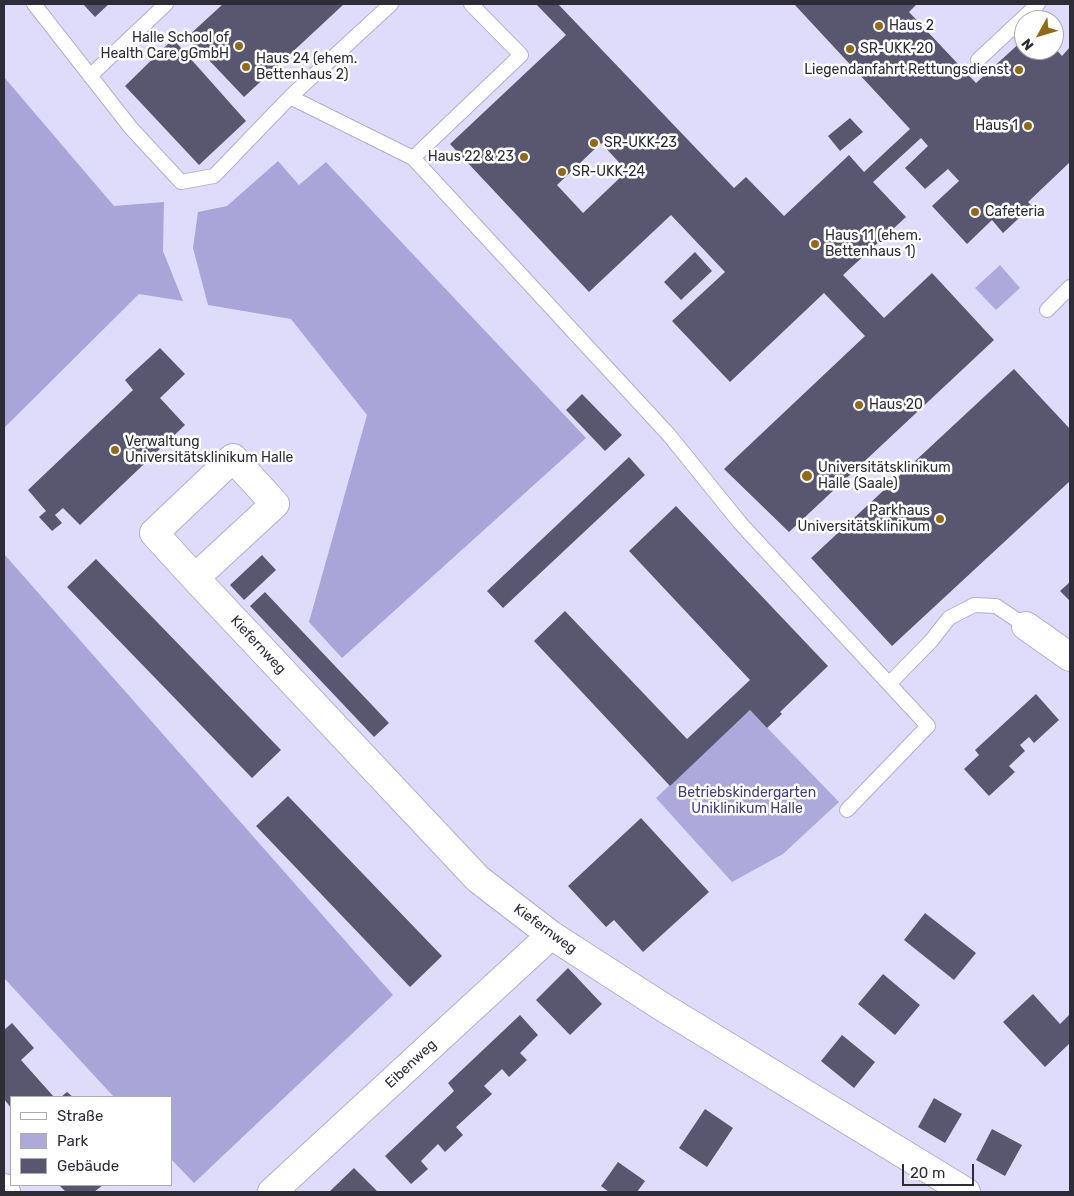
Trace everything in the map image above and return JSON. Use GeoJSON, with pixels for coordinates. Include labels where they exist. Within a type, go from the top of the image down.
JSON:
{"type":"FeatureCollection","features":[{"type":"Feature","properties":{"kind":"street","name":"Kiefernweg"},"geometry":{"type":"LineString","coordinates":[[195,578],[478,879],[551,935],[662,1006],[966,1192]]}},
{"type":"Feature","properties":{"kind":"street"},"geometry":{"type":"LineString","coordinates":[[1026,626],[1070,657]]}},
{"type":"Feature","properties":{"kind":"street","name":"Eibenweg"},"geometry":{"type":"LineString","coordinates":[[272,1192],[551,935]]}},
{"type":"Feature","properties":{"kind":"street"},"geometry":{"type":"LineString","coordinates":[[4,1188],[6,1192]]}},
{"type":"Feature","properties":{"kind":"lane"},"geometry":{"type":"LineString","coordinates":[[34,4],[131,128],[182,182],[214,176],[290,97],[391,4]]}},
{"type":"Feature","properties":{"kind":"lane"},"geometry":{"type":"LineString","coordinates":[[90,76],[166,4]]}},
{"type":"Feature","properties":{"kind":"lane"},"geometry":{"type":"LineString","coordinates":[[413,158],[521,55],[470,4]]}},
{"type":"Feature","properties":{"kind":"lane"},"geometry":{"type":"LineString","coordinates":[[978,60],[1038,4]]}},
{"type":"Feature","properties":{"kind":"lane"},"geometry":{"type":"LineString","coordinates":[[290,97],[413,158],[669,435],[741,524],[928,726],[847,810]]}},
{"type":"Feature","properties":{"kind":"lane"},"geometry":{"type":"LineString","coordinates":[[1047,310],[1070,287]]}},
{"type":"Feature","properties":{"kind":"lane"},"geometry":{"type":"LineString","coordinates":[[889,684],[931,641],[950,618],[974,605],[996,606],[1026,626]]}},
{"type":"Feature","properties":{"kind":"green space"},"geometry":{"type":"Polygon","coordinates":[[[1000,265],[1020,288],[996,310],[975,288],[1000,265]]]}},
{"type":"Feature","properties":{"kind":"green space","name":"Betriebskindergarten Uniklinikum Halle"},"geometry":{"type":"Polygon","coordinates":[[[750,710],[839,802],[783,854],[732,882],[656,798],[750,710]]]}},
{"type":"Feature","properties":{"kind":"shaded area"},"geometry":{"type":"Polygon","coordinates":[[[4,77],[114,206],[164,202],[163,251],[183,301],[139,294],[4,428],[4,77]]]}},
{"type":"Feature","properties":{"kind":"shaded area"},"geometry":{"type":"Polygon","coordinates":[[[278,161],[299,185],[326,162],[586,438],[342,658],[309,622],[367,415],[291,319],[208,305],[193,248],[198,212],[227,206],[278,161]]]}},
{"type":"Feature","properties":{"kind":"shaded area"},"geometry":{"type":"Polygon","coordinates":[[[4,554],[393,995],[194,1183],[172,1160],[172,1096],[113,1096],[4,978],[4,554]]]}},
{"type":"Feature","properties":{"kind":"building"},"geometry":{"type":"Polygon","coordinates":[[[83,4],[109,4],[95,17],[83,4]]]}},
{"type":"Feature","properties":{"kind":"building","name":"Haus 24 (ehem. Bettenhaus 2)"},"geometry":{"type":"Polygon","coordinates":[[[223,4],[344,4],[244,97],[187,37],[223,4]]]}},
{"type":"Feature","properties":{"kind":"building"},"geometry":{"type":"Polygon","coordinates":[[[536,4],[558,4],[734,188],[746,177],[784,216],[849,155],[864,172],[910,129],[794,4],[917,4],[909,12],[976,83],[1014,48],[1014,60],[1064,60],[1064,54],[1070,47],[1070,162],[1028,202],[1032,206],[1003,233],[992,220],[967,244],[932,206],[959,181],[948,169],[925,189],[905,168],[928,146],[921,138],[873,182],[906,217],[843,275],[884,318],[932,273],[994,340],[789,532],[724,469],[865,336],[824,293],[730,382],[672,321],[725,272],[671,215],[589,292],[450,144],[566,35],[536,4]],[[601,143],[557,185],[583,213],[627,171],[601,143]]]}},
{"type":"Feature","properties":{"kind":"building"},"geometry":{"type":"Polygon","coordinates":[[[173,39],[246,121],[199,165],[125,86],[173,39]]]}},
{"type":"Feature","properties":{"kind":"building"},"geometry":{"type":"Polygon","coordinates":[[[850,118],[863,132],[840,151],[828,136],[850,118]]]}},
{"type":"Feature","properties":{"kind":"building"},"geometry":{"type":"Polygon","coordinates":[[[695,252],[712,271],[681,300],[664,282],[695,252]]]}},
{"type":"Feature","properties":{"kind":"building","name":"Verwaltung Universitätsklinikum Halle"},"geometry":{"type":"Polygon","coordinates":[[[160,348],[185,374],[160,398],[185,425],[80,525],[63,508],[55,515],[62,523],[52,531],[39,517],[46,511],[28,490],[133,390],[125,380],[160,348]]]}},
{"type":"Feature","properties":{"kind":"building","name":"Parkhaus Universitätsklinikum"},"geometry":{"type":"Polygon","coordinates":[[[1014,369],[1070,429],[1070,481],[892,646],[811,558],[1014,369]]]}},
{"type":"Feature","properties":{"kind":"building"},"geometry":{"type":"Polygon","coordinates":[[[582,394],[622,435],[605,451],[566,410],[582,394]]]}},
{"type":"Feature","properties":{"kind":"building"},"geometry":{"type":"Polygon","coordinates":[[[629,457],[645,475],[503,608],[487,591],[629,457]]]}},
{"type":"Feature","properties":{"kind":"building"},"geometry":{"type":"Polygon","coordinates":[[[676,506],[828,666],[780,712],[782,714],[767,728],[750,710],[670,786],[534,641],[565,611],[687,739],[750,680],[629,551],[676,506]]]}},
{"type":"Feature","properties":{"kind":"building"},"geometry":{"type":"Polygon","coordinates":[[[262,555],[276,570],[244,600],[230,585],[262,555]]]}},
{"type":"Feature","properties":{"kind":"building"},"geometry":{"type":"Polygon","coordinates":[[[96,559],[281,750],[252,778],[67,587],[96,559]]]}},
{"type":"Feature","properties":{"kind":"building"},"geometry":{"type":"Polygon","coordinates":[[[1070,582],[1070,601],[1060,591],[1070,582]]]}},
{"type":"Feature","properties":{"kind":"building"},"geometry":{"type":"Polygon","coordinates":[[[265,592],[389,723],[374,737],[250,606],[265,592]]]}},
{"type":"Feature","properties":{"kind":"building"},"geometry":{"type":"Polygon","coordinates":[[[1036,694],[1059,720],[1034,743],[1029,737],[1020,745],[1025,751],[1009,766],[1015,772],[989,796],[964,769],[979,755],[975,750],[1036,694]]]}},
{"type":"Feature","properties":{"kind":"building"},"geometry":{"type":"Polygon","coordinates":[[[288,796],[442,956],[410,987],[256,826],[288,796]]]}},
{"type":"Feature","properties":{"kind":"building","name":"Betriebskindergarten Uniklinikum Halle"},"geometry":{"type":"Polygon","coordinates":[[[641,818],[709,892],[643,952],[614,920],[606,927],[568,886],[641,818]]]}},
{"type":"Feature","properties":{"kind":"building"},"geometry":{"type":"Polygon","coordinates":[[[925,913],[976,953],[954,980],[904,940],[925,913]]]}},
{"type":"Feature","properties":{"kind":"building"},"geometry":{"type":"Polygon","coordinates":[[[568,968],[602,1004],[570,1035],[536,1000],[568,968]]]}},
{"type":"Feature","properties":{"kind":"building"},"geometry":{"type":"Polygon","coordinates":[[[883,974],[920,1005],[895,1035],[858,1004],[883,974]]]}},
{"type":"Feature","properties":{"kind":"building"},"geometry":{"type":"Polygon","coordinates":[[[1033,994],[1060,1024],[1070,1014],[1070,1043],[1045,1067],[1003,1022],[1033,994]]]}},
{"type":"Feature","properties":{"kind":"building"},"geometry":{"type":"Polygon","coordinates":[[[520,1015],[538,1035],[520,1053],[527,1060],[509,1077],[502,1069],[484,1086],[492,1094],[456,1127],[463,1135],[445,1152],[438,1144],[421,1161],[428,1169],[411,1184],[385,1156],[454,1091],[448,1083],[520,1015]]]}},
{"type":"Feature","properties":{"kind":"building"},"geometry":{"type":"Polygon","coordinates":[[[12,1023],[34,1048],[21,1060],[53,1096],[10,1096],[10,1107],[4,1099],[4,1030],[12,1023]]]}},
{"type":"Feature","properties":{"kind":"building"},"geometry":{"type":"Polygon","coordinates":[[[842,1035],[875,1062],[854,1088],[821,1061],[842,1035]]]}},
{"type":"Feature","properties":{"kind":"building"},"geometry":{"type":"Polygon","coordinates":[[[67,1092],[72,1096],[62,1096],[67,1092]]]}},
{"type":"Feature","properties":{"kind":"building"},"geometry":{"type":"Polygon","coordinates":[[[934,1098],[962,1114],[945,1143],[918,1127],[934,1098]]]}},
{"type":"Feature","properties":{"kind":"building"},"geometry":{"type":"Polygon","coordinates":[[[705,1109],[733,1128],[707,1167],[679,1148],[705,1109]]]}},
{"type":"Feature","properties":{"kind":"building"},"geometry":{"type":"Polygon","coordinates":[[[992,1129],[1022,1145],[1005,1176],[976,1160],[992,1129]]]}},
{"type":"Feature","properties":{"kind":"building"},"geometry":{"type":"Polygon","coordinates":[[[618,1162],[645,1181],[637,1192],[609,1192],[601,1186],[618,1162]]]}},
{"type":"Feature","properties":{"kind":"building"},"geometry":{"type":"Polygon","coordinates":[[[354,1168],[378,1192],[329,1192],[354,1168]]]}},
{"type":"Feature","properties":{"kind":"building"},"geometry":{"type":"Polygon","coordinates":[[[60,1186],[102,1186],[94,1192],[66,1192],[60,1186]]]}},
{"type":"Feature","properties":{"kind":"place","name":"Haus 2"},"geometry":{"type":"Point","coordinates":[879,26]}},
{"type":"Feature","properties":{"kind":"place","name":"Halle School of Health Care gGmbH"},"geometry":{"type":"Point","coordinates":[239,46]}},
{"type":"Feature","properties":{"kind":"place","name":"SR-UKK-20"},"geometry":{"type":"Point","coordinates":[850,49]}},
{"type":"Feature","properties":{"kind":"place","name":"Haus 24 (ehem. Bettenhaus 2)"},"geometry":{"type":"Point","coordinates":[246,67]}},
{"type":"Feature","properties":{"kind":"place","name":"Liegendanfahrt Rettungsdienst"},"geometry":{"type":"Point","coordinates":[1019,70]}},
{"type":"Feature","properties":{"kind":"place","name":"Haus 1"},"geometry":{"type":"Point","coordinates":[1028,126]}},
{"type":"Feature","properties":{"kind":"place","name":"SR-UKK-23"},"geometry":{"type":"Point","coordinates":[594,143]}},
{"type":"Feature","properties":{"kind":"place","name":"Haus 22 & 23"},"geometry":{"type":"Point","coordinates":[524,157]}},
{"type":"Feature","properties":{"kind":"place","name":"SR-UKK-24"},"geometry":{"type":"Point","coordinates":[562,172]}},
{"type":"Feature","properties":{"kind":"place","name":"Cafeteria"},"geometry":{"type":"Point","coordinates":[975,212]}},
{"type":"Feature","properties":{"kind":"place","name":"Haus 11 (ehem. Bettenhaus 1)"},"geometry":{"type":"Point","coordinates":[815,244]}},
{"type":"Feature","properties":{"kind":"place","name":"Haus 20"},"geometry":{"type":"Point","coordinates":[859,405]}},
{"type":"Feature","properties":{"kind":"place","name":"Verwaltung Universitätsklinikum Halle"},"geometry":{"type":"Point","coordinates":[115,450]}},
{"type":"Feature","properties":{"kind":"place","name":"Universitätsklinikum Halle (Saale)"},"geometry":{"type":"Point","coordinates":[807,476]}},
{"type":"Feature","properties":{"kind":"place","name":"Parkhaus Universitätsklinikum"},"geometry":{"type":"Point","coordinates":[940,519]}}]}
